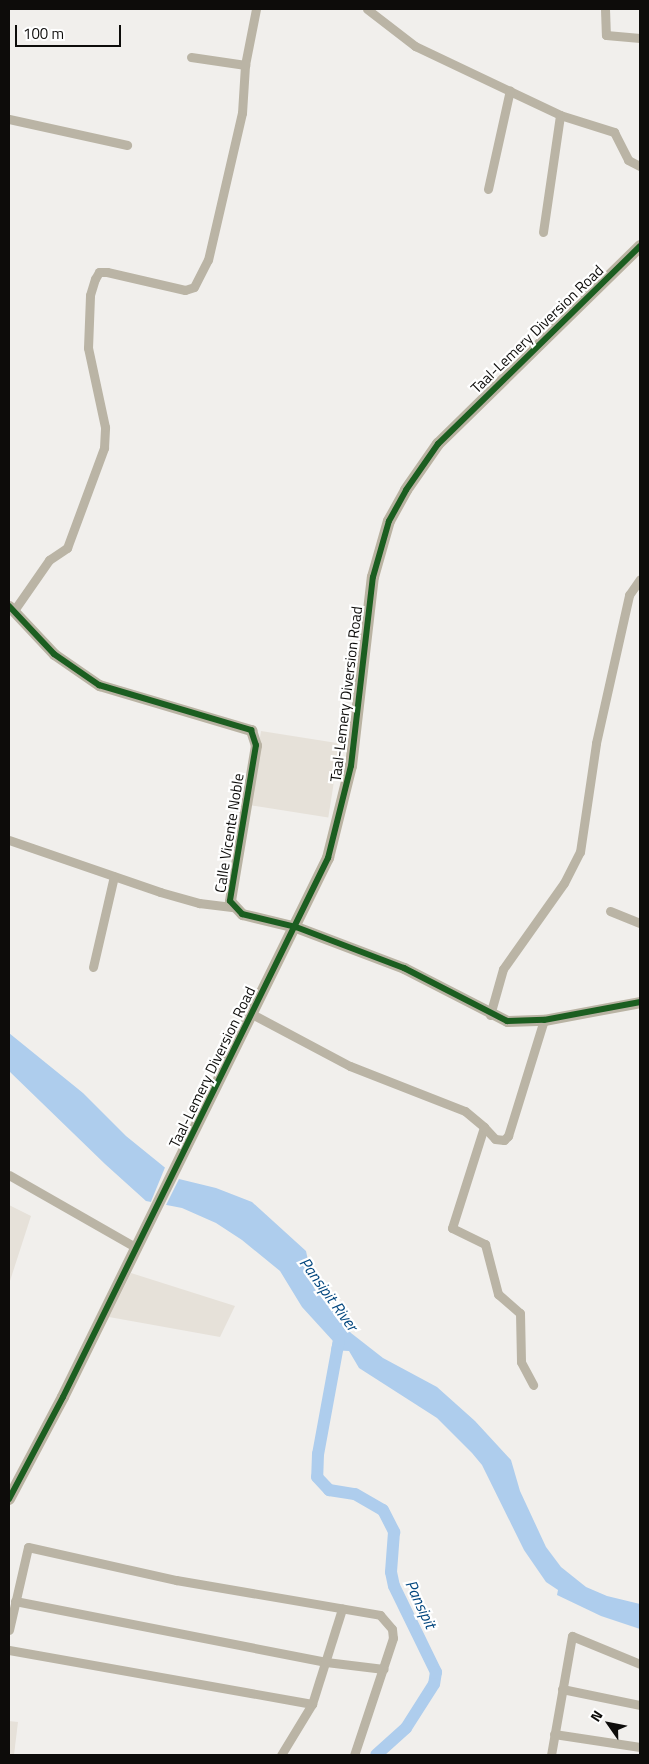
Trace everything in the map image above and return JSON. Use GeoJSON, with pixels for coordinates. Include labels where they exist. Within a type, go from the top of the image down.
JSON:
{"type":"FeatureCollection","features":[{"type":"Feature","properties":{"kind":"main road","name":"Taal-Lemery Diversion Road"},"geometry":{"type":"LineString","coordinates":[[9,1499],[137,1248],[328,858],[344,802],[373,577],[389,522],[406,490],[438,444],[640,246]]}},
{"type":"Feature","properties":{"kind":"street"},"geometry":{"type":"LineString","coordinates":[[12,608],[49,560],[67,548],[104,448],[105,427],[88,348],[90,295],[95,279],[99,272],[106,272],[185,290],[194,287],[208,260],[225,196],[242,113],[245,65],[256,9]]}},
{"type":"Feature","properties":{"kind":"street"},"geometry":{"type":"LineString","coordinates":[[367,9],[415,46],[510,90],[560,116],[614,132],[628,160],[640,166]]}},
{"type":"Feature","properties":{"kind":"street"},"geometry":{"type":"LineString","coordinates":[[605,9],[606,36],[640,38]]}},
{"type":"Feature","properties":{"kind":"street"},"geometry":{"type":"LineString","coordinates":[[191,57],[245,65]]}},
{"type":"Feature","properties":{"kind":"street"},"geometry":{"type":"LineString","coordinates":[[488,189],[510,90]]}},
{"type":"Feature","properties":{"kind":"street"},"geometry":{"type":"LineString","coordinates":[[543,232],[560,116]]}},
{"type":"Feature","properties":{"kind":"street"},"geometry":{"type":"LineString","coordinates":[[9,119],[127,145]]}},
{"type":"Feature","properties":{"kind":"street"},"geometry":{"type":"LineString","coordinates":[[490,1015],[503,969],[564,883],[580,852],[596,743],[629,595],[640,579]]}},
{"type":"Feature","properties":{"kind":"street","name":"Calle Vicente Noble"},"geometry":{"type":"LineString","coordinates":[[12,608],[54,654],[99,685],[251,730],[256,745],[238,838],[230,901],[242,914],[296,926],[404,968],[490,1015],[507,1021],[544,1020],[640,1002]]}},
{"type":"Feature","properties":{"kind":"street"},"geometry":{"type":"LineString","coordinates":[[9,840],[198,903],[234,907]]}},
{"type":"Feature","properties":{"kind":"street"},"geometry":{"type":"LineString","coordinates":[[94,967],[114,876]]}},
{"type":"Feature","properties":{"kind":"street"},"geometry":{"type":"LineString","coordinates":[[610,911],[640,923]]}},
{"type":"Feature","properties":{"kind":"street"},"geometry":{"type":"LineString","coordinates":[[252,1014],[350,1066],[464,1111],[496,1139],[504,1140],[508,1136],[544,1020]]}},
{"type":"Feature","properties":{"kind":"street"},"geometry":{"type":"LineString","coordinates":[[484,1127],[452,1228],[485,1244],[498,1294],[520,1313],[521,1362],[532,1385]]}},
{"type":"Feature","properties":{"kind":"street"},"geometry":{"type":"LineString","coordinates":[[9,1175],[137,1248]]}},
{"type":"Feature","properties":{"kind":"street"},"geometry":{"type":"LineString","coordinates":[[9,1630],[28,1547],[176,1580],[380,1615],[387,1621],[393,1638],[384,1670],[369,1705],[354,1755]]}},
{"type":"Feature","properties":{"kind":"street"},"geometry":{"type":"LineString","coordinates":[[15,1601],[326,1662],[384,1670]]}},
{"type":"Feature","properties":{"kind":"street"},"geometry":{"type":"LineString","coordinates":[[281,1755],[312,1704],[342,1609]]}},
{"type":"Feature","properties":{"kind":"street"},"geometry":{"type":"LineString","coordinates":[[551,1755],[572,1636],[640,1664]]}},
{"type":"Feature","properties":{"kind":"street"},"geometry":{"type":"LineString","coordinates":[[9,1650],[312,1704]]}},
{"type":"Feature","properties":{"kind":"street"},"geometry":{"type":"LineString","coordinates":[[562,1689],[640,1705]]}},
{"type":"Feature","properties":{"kind":"street"},"geometry":{"type":"LineString","coordinates":[[554,1734],[640,1747]]}},
{"type":"Feature","properties":{"kind":"shaded area"},"geometry":{"type":"Polygon","coordinates":[[[261,731],[340,744],[328,818],[249,805],[261,731]]]}},
{"type":"Feature","properties":{"kind":"shaded area"},"geometry":{"type":"Polygon","coordinates":[[[9,1205],[31,1216],[9,1284],[9,1205]]]}},
{"type":"Feature","properties":{"kind":"shaded area"},"geometry":{"type":"Polygon","coordinates":[[[131,1273],[235,1306],[220,1337],[109,1317],[131,1273]]]}},
{"type":"Feature","properties":{"kind":"shaded area"},"geometry":{"type":"Polygon","coordinates":[[[9,1721],[18,1722],[14,1755],[9,1755],[9,1721]]]}},
{"type":"Feature","properties":{"kind":"water"},"geometry":{"type":"Polygon","coordinates":[[[9,1033],[83,1093],[126,1136],[179,1179],[216,1188],[252,1202],[306,1251],[314,1288],[351,1333],[383,1358],[437,1387],[475,1421],[511,1460],[520,1491],[546,1547],[561,1567],[586,1587],[607,1596],[640,1604],[640,1629],[601,1616],[557,1595],[558,1590],[546,1582],[524,1550],[482,1465],[472,1453],[437,1418],[359,1368],[349,1351],[331,1350],[333,1341],[302,1307],[280,1271],[242,1240],[216,1223],[182,1208],[146,1201],[105,1164],[9,1071],[9,1033]]]}},
{"type":"Feature","properties":{"kind":"pier"},"geometry":{"type":"Polygon","coordinates":[[[166,1165],[180,1177],[165,1207],[150,1204],[166,1165]]]}},
{"type":"Feature","properties":{"kind":"waterway","name":"Pansipit"},"geometry":{"type":"LineString","coordinates":[[339,1340],[318,1454],[317,1477],[329,1490],[355,1494],[383,1510],[394,1532],[391,1572],[394,1586],[436,1672],[434,1684],[406,1728],[376,1755]]}},
{"type":"Feature","properties":{"kind":"cycle path"},"geometry":{"type":"LineString","coordinates":[[9,1499],[63,1397],[328,858],[351,766],[373,577],[389,521],[406,490],[438,444],[640,246]]}},
{"type":"Feature","properties":{"kind":"cycle path"},"geometry":{"type":"LineString","coordinates":[[9,606],[54,654],[99,685],[251,730],[256,745],[230,901],[242,914],[296,927],[404,968],[507,1021],[544,1020],[640,1002]]}},
{"type":"Feature","properties":{"kind":"water label","name":"Pansipit River"},"geometry":{"type":"Point","coordinates":[329,1294]}}]}
